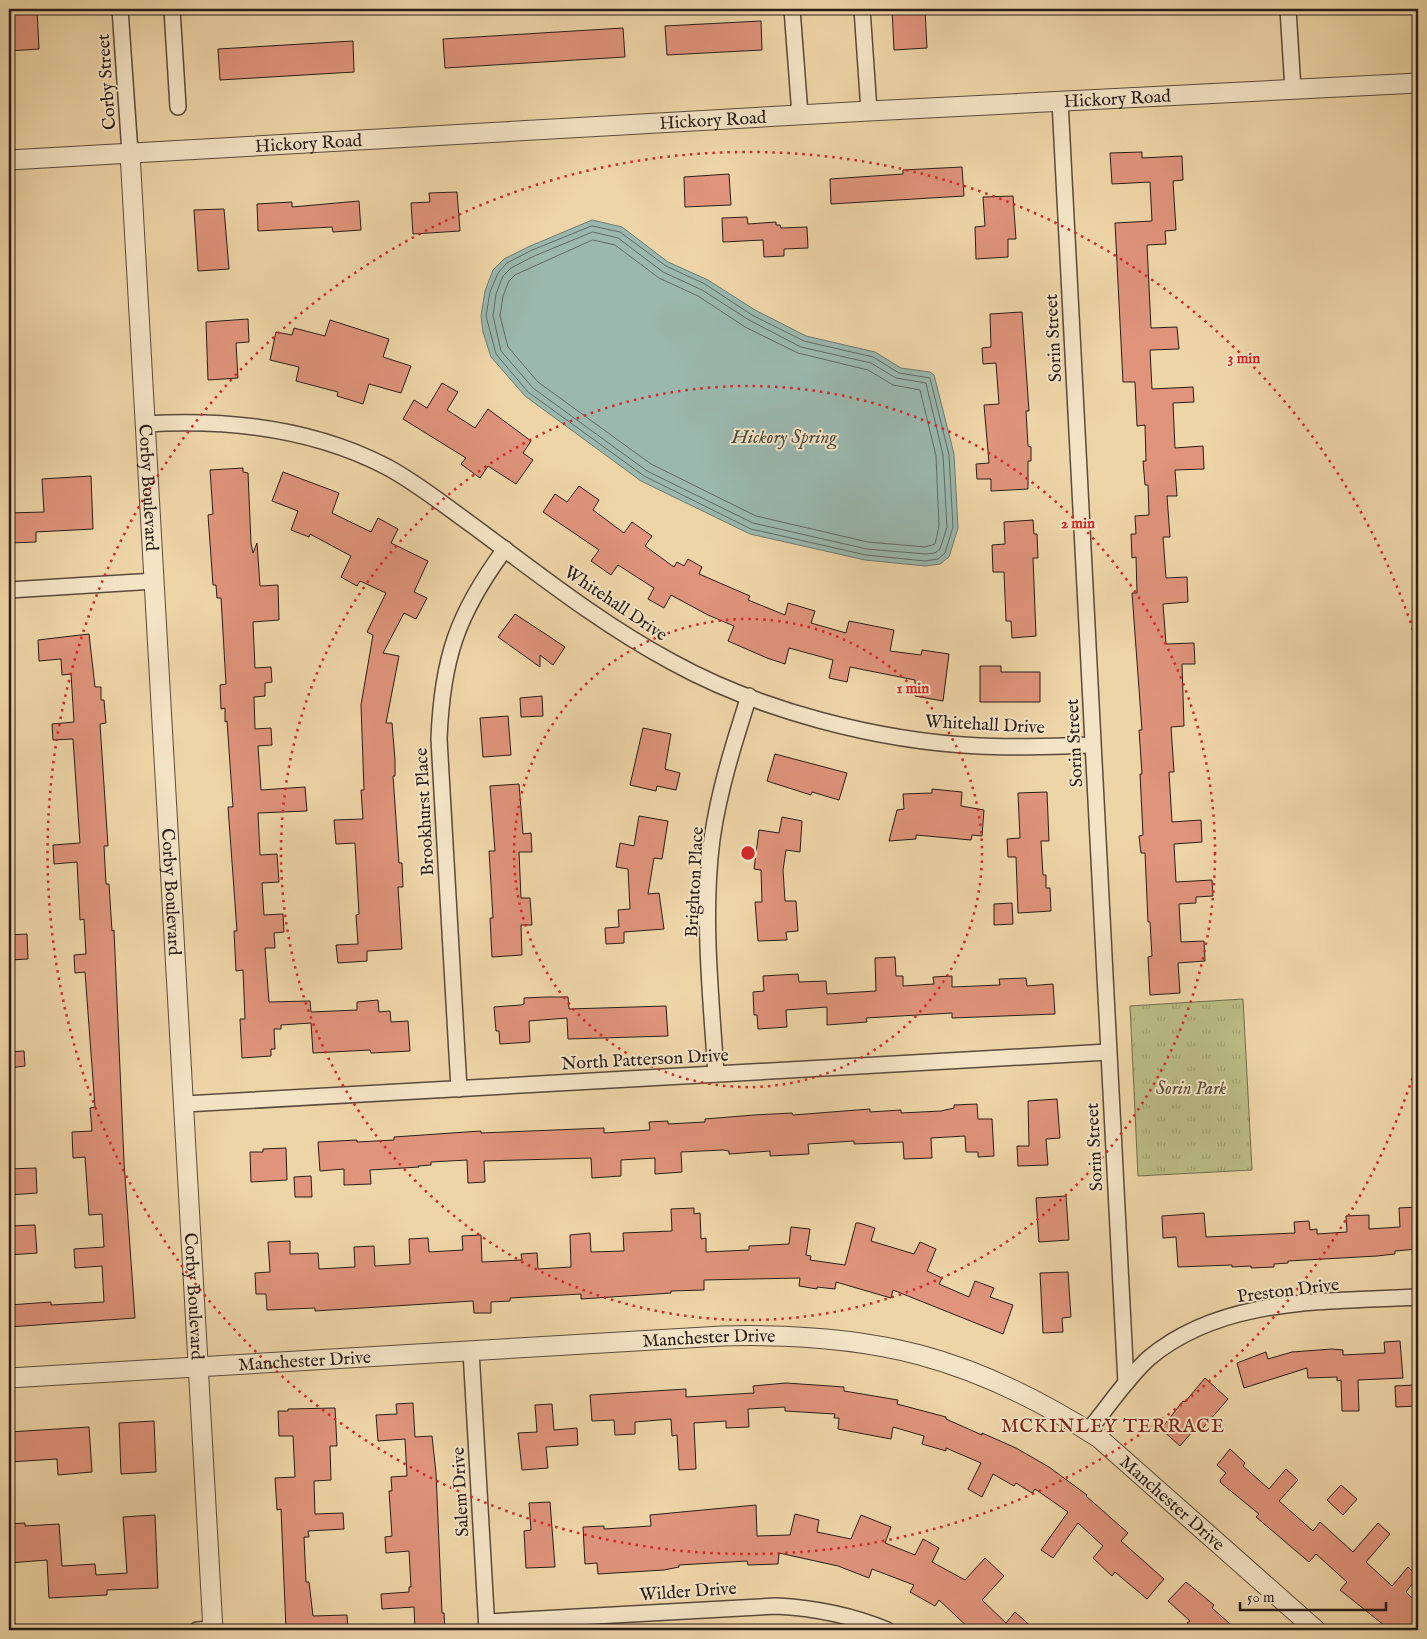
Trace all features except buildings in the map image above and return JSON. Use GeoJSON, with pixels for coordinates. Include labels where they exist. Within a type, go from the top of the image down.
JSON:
{"type":"FeatureCollection","features":[{"type":"Feature","properties":{"kind":"street","name":"Corby Street"},"geometry":{"type":"LineString","coordinates":[[120,9],[130,153]]}},
{"type":"Feature","properties":{"kind":"street"},"geometry":{"type":"LineString","coordinates":[[172,9],[178,106]]}},
{"type":"Feature","properties":{"kind":"street"},"geometry":{"type":"LineString","coordinates":[[792,9],[800,115]]}},
{"type":"Feature","properties":{"kind":"street"},"geometry":{"type":"LineString","coordinates":[[862,9],[869,111]]}},
{"type":"Feature","properties":{"kind":"street"},"geometry":{"type":"LineString","coordinates":[[1288,9],[1293,90]]}},
{"type":"Feature","properties":{"kind":"street","name":"Hickory Road"},"geometry":{"type":"LineString","coordinates":[[9,160],[869,111],[1418,83]]}},
{"type":"Feature","properties":{"kind":"street","name":"Sorin Street"},"geometry":{"type":"LineString","coordinates":[[1060,101],[1126,1383]]}},
{"type":"Feature","properties":{"kind":"street","name":"Corby Boulevard"},"geometry":{"type":"LineString","coordinates":[[130,153],[199,1367],[208,1630]]}},
{"type":"Feature","properties":{"kind":"street","name":"Whitehall Drive"},"geometry":{"type":"LineString","coordinates":[[146,424],[219,422],[299,434],[343,448],[386,467],[412,483],[599,617],[673,662],[749,696],[822,720],[920,740],[978,746],[1092,745]]}},
{"type":"Feature","properties":{"kind":"street","name":"Brookhurst Place"},"geometry":{"type":"LineString","coordinates":[[459,1089],[439,739],[440,699],[454,638],[465,609],[483,579],[505,549]]}},
{"type":"Feature","properties":{"kind":"street"},"geometry":{"type":"LineString","coordinates":[[9,590],[155,581]]}},
{"type":"Feature","properties":{"kind":"street","name":"Brighton Place"},"geometry":{"type":"LineString","coordinates":[[716,1074],[708,941],[708,896],[712,839],[722,788],[749,696]]}},
{"type":"Feature","properties":{"kind":"street","name":"North Patterson Drive"},"geometry":{"type":"LineString","coordinates":[[185,1104],[1108,1052]]}},
{"type":"Feature","properties":{"kind":"street","name":"Preston Drive"},"geometry":{"type":"LineString","coordinates":[[1088,1431],[1126,1383],[1149,1359],[1173,1340],[1219,1318],[1254,1310],[1287,1306],[1418,1297]]}},
{"type":"Feature","properties":{"kind":"street","name":"Manchester Drive"},"geometry":{"type":"LineString","coordinates":[[9,1378],[740,1335],[806,1336],[853,1340],[938,1359],[980,1373],[1026,1395],[1088,1431],[1142,1474],[1316,1630]]}},
{"type":"Feature","properties":{"kind":"street","name":"Salem Drive"},"geometry":{"type":"LineString","coordinates":[[471,1351],[487,1626]]}},
{"type":"Feature","properties":{"kind":"street","name":"Wilder Drive"},"geometry":{"type":"LineString","coordinates":[[487,1626],[776,1606],[805,1607],[858,1618],[887,1630]]}},
{"type":"Feature","properties":{"kind":"green space","name":"Sorin Park"},"geometry":{"type":"Polygon","coordinates":[[[1243,999],[1252,1170],[1138,1176],[1130,1006],[1243,999]]]}},
{"type":"Feature","properties":{"kind":"water","name":"Hickory Spring"},"geometry":{"type":"Polygon","coordinates":[[[592,220],[622,227],[668,262],[708,280],[755,310],[806,336],[875,352],[901,368],[930,372],[934,375],[954,454],[958,528],[949,557],[940,564],[925,566],[865,560],[750,534],[641,481],[525,396],[491,357],[483,332],[481,316],[485,291],[493,270],[504,259],[592,220]]]}},
{"type":"Feature","properties":{"kind":"district","name":"MCKINLEY TERRACE"},"geometry":{"type":"Point","coordinates":[1113,1425]}}]}
